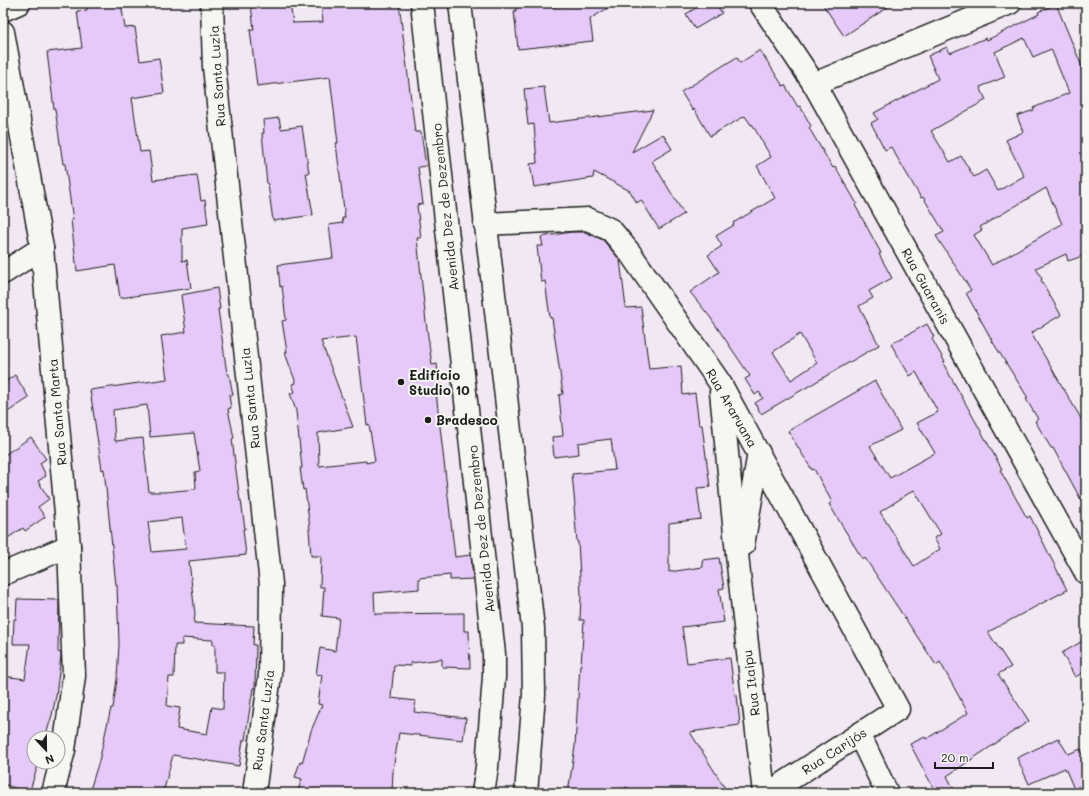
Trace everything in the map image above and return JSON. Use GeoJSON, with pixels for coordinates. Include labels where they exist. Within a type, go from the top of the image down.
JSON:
{"type":"FeatureCollection","features":[{"type":"Feature","properties":{"kind":"main road"},"geometry":{"type":"LineString","coordinates":[[3,10],[19,3]]}},
{"type":"Feature","properties":{"kind":"main road","name":"Rua Santa Luzia"},"geometry":{"type":"LineString","coordinates":[[212,3],[214,67],[271,584],[270,675],[254,793]]}},
{"type":"Feature","properties":{"kind":"main road","name":"Avenida Dez de Dezembro"},"geometry":{"type":"LineString","coordinates":[[422,3],[494,646],[494,677],[487,767],[483,793]]}},
{"type":"Feature","properties":{"kind":"main road"},"geometry":{"type":"LineString","coordinates":[[460,3],[533,628],[534,695],[526,793]]}},
{"type":"Feature","properties":{"kind":"main road","name":"Rua Guaranis"},"geometry":{"type":"LineString","coordinates":[[760,3],[814,84],[1086,573]]}},
{"type":"Feature","properties":{"kind":"main road"},"geometry":{"type":"LineString","coordinates":[[814,84],[1010,3]]}},
{"type":"Feature","properties":{"kind":"main road","name":"Rua Santa Marta"},"geometry":{"type":"LineString","coordinates":[[3,32],[42,248],[70,546],[74,676],[64,750],[53,793]]}},
{"type":"Feature","properties":{"kind":"main road","name":"Rua Araruana"},"geometry":{"type":"LineString","coordinates":[[485,224],[588,219],[611,230],[630,253],[720,383],[898,708]]}},
{"type":"Feature","properties":{"kind":"main road"},"geometry":{"type":"LineString","coordinates":[[3,273],[42,248]]}},
{"type":"Feature","properties":{"kind":"main road","name":"Rua Itaipu"},"geometry":{"type":"LineString","coordinates":[[720,383],[739,574],[764,793]]}},
{"type":"Feature","properties":{"kind":"main road","name":"Rua Itaipu"},"geometry":{"type":"LineString","coordinates":[[739,574],[758,453]]}},
{"type":"Feature","properties":{"kind":"main road"},"geometry":{"type":"LineString","coordinates":[[3,574],[70,546]]}},
{"type":"Feature","properties":{"kind":"main road","name":"Rua Carijós"},"geometry":{"type":"LineString","coordinates":[[769,793],[898,708]]}},
{"type":"Feature","properties":{"kind":"main road"},"geometry":{"type":"LineString","coordinates":[[859,734],[887,793]]}},
{"type":"Feature","properties":{"kind":"building"},"geometry":{"type":"Polygon","coordinates":[[[94,3],[121,3],[125,28],[135,27],[140,61],[159,58],[164,93],[132,98],[140,152],[149,151],[153,180],[197,175],[201,201],[205,200],[208,224],[182,228],[182,261],[187,260],[191,288],[120,298],[115,265],[77,271],[71,220],[73,220],[65,164],[63,164],[54,109],[47,52],[82,48],[77,11],[87,10],[87,7],[95,6],[94,3]]]}},
{"type":"Feature","properties":{"kind":"building"},"geometry":{"type":"Polygon","coordinates":[[[266,3],[290,3],[293,23],[323,22],[321,3],[399,3],[415,132],[421,132],[426,166],[418,167],[423,204],[417,205],[421,238],[417,238],[432,365],[437,364],[440,392],[436,392],[455,557],[471,555],[473,579],[450,580],[450,575],[419,578],[419,589],[374,593],[375,614],[464,613],[464,631],[469,631],[470,668],[442,667],[442,659],[411,663],[411,666],[394,665],[391,698],[416,701],[414,712],[466,718],[463,740],[399,733],[393,770],[392,793],[297,793],[302,779],[295,777],[300,762],[302,763],[311,731],[322,705],[318,704],[322,675],[316,674],[320,648],[335,651],[339,618],[322,616],[324,587],[320,587],[321,556],[311,556],[310,529],[305,489],[303,490],[300,468],[302,468],[296,411],[290,393],[295,392],[292,384],[296,383],[285,353],[287,352],[282,321],[286,320],[278,265],[333,258],[329,225],[343,223],[342,218],[345,218],[330,77],[257,86],[250,30],[254,30],[251,5],[266,3]],[[356,337],[321,341],[353,427],[318,433],[319,466],[375,461],[369,424],[367,425],[356,337]]]}},
{"type":"Feature","properties":{"kind":"building"},"geometry":{"type":"Polygon","coordinates":[[[516,3],[552,3],[552,7],[584,3],[616,3],[590,19],[593,41],[518,49],[514,11],[516,11],[516,3]]]}},
{"type":"Feature","properties":{"kind":"building"},"geometry":{"type":"Polygon","coordinates":[[[704,3],[715,3],[722,13],[695,29],[686,14],[704,3]]]}},
{"type":"Feature","properties":{"kind":"building"},"geometry":{"type":"Polygon","coordinates":[[[822,3],[894,3],[844,36],[822,3]]]}},
{"type":"Feature","properties":{"kind":"building"},"geometry":{"type":"Polygon","coordinates":[[[1056,4],[1086,76],[1086,255],[1068,261],[1066,254],[1036,268],[1042,279],[1041,280],[1061,315],[1031,333],[1086,427],[1086,509],[1053,448],[1051,448],[1035,421],[1038,419],[1026,399],[1028,398],[994,344],[966,293],[971,290],[936,236],[944,232],[923,197],[921,198],[891,147],[885,150],[871,123],[878,119],[874,113],[938,79],[928,56],[947,47],[950,53],[986,38],[987,40],[1039,14],[1038,12],[1056,4]],[[1024,38],[995,52],[1005,77],[980,87],[986,100],[931,131],[950,162],[961,156],[974,177],[986,170],[998,191],[1024,176],[1006,140],[1023,132],[1017,116],[1034,110],[1033,108],[1069,93],[1051,49],[1033,57],[1024,38]],[[1046,188],[980,227],[982,230],[974,235],[992,265],[1062,224],[1046,188]]]}},
{"type":"Feature","properties":{"kind":"building"},"geometry":{"type":"Polygon","coordinates":[[[760,50],[783,86],[785,85],[798,107],[800,106],[811,126],[809,128],[833,168],[835,166],[857,204],[855,205],[881,253],[879,254],[892,278],[869,291],[873,298],[859,306],[879,345],[761,414],[755,403],[763,398],[759,392],[755,395],[745,379],[750,376],[710,317],[690,292],[719,272],[708,255],[722,246],[716,236],[734,225],[733,223],[775,198],[757,166],[771,157],[752,124],[751,125],[745,116],[710,136],[694,109],[693,111],[681,92],[737,57],[740,63],[760,50]],[[800,334],[773,352],[791,380],[817,363],[800,334]]]}},
{"type":"Feature","properties":{"kind":"building"},"geometry":{"type":"Polygon","coordinates":[[[544,87],[549,123],[653,110],[632,152],[663,134],[672,149],[652,161],[684,214],[659,229],[641,200],[637,203],[630,191],[594,172],[593,178],[534,187],[530,164],[537,163],[534,124],[528,125],[524,89],[544,87]]]}},
{"type":"Feature","properties":{"kind":"building"},"geometry":{"type":"Polygon","coordinates":[[[279,118],[281,129],[302,126],[309,173],[306,173],[313,215],[273,221],[267,184],[262,133],[264,133],[263,120],[279,118]]]}},
{"type":"Feature","properties":{"kind":"building"},"geometry":{"type":"Polygon","coordinates":[[[571,232],[585,232],[603,240],[620,260],[626,308],[641,307],[649,369],[681,366],[683,395],[695,393],[699,425],[702,425],[710,487],[697,488],[701,519],[669,523],[669,572],[703,567],[702,560],[719,558],[724,588],[719,589],[724,622],[682,627],[687,663],[730,658],[735,696],[737,695],[740,725],[690,732],[728,793],[631,793],[627,787],[616,793],[568,793],[575,746],[584,620],[580,620],[581,595],[572,474],[615,470],[611,439],[578,443],[579,454],[554,457],[552,437],[563,436],[559,395],[563,394],[552,318],[550,318],[545,281],[541,282],[537,246],[543,246],[541,237],[571,232]]]}},
{"type":"Feature","properties":{"kind":"building"},"geometry":{"type":"Polygon","coordinates":[[[217,288],[220,309],[218,309],[227,374],[229,374],[233,395],[229,395],[231,408],[228,409],[234,438],[232,439],[245,529],[243,529],[246,555],[189,561],[195,614],[194,623],[254,626],[253,645],[256,645],[255,688],[253,688],[245,740],[243,740],[239,766],[173,755],[163,793],[89,793],[99,761],[111,708],[113,708],[117,679],[119,644],[117,585],[104,469],[102,470],[90,390],[167,379],[161,336],[186,332],[181,295],[217,288]],[[147,405],[113,410],[115,441],[143,438],[149,492],[196,489],[195,472],[200,471],[194,433],[150,437],[147,405]],[[182,518],[148,522],[152,552],[186,549],[182,518]],[[182,638],[182,645],[175,645],[174,677],[169,677],[167,706],[180,708],[177,729],[207,734],[212,707],[223,709],[224,672],[215,672],[215,645],[213,645],[213,640],[182,638]]]}},
{"type":"Feature","properties":{"kind":"building"},"geometry":{"type":"Polygon","coordinates":[[[927,324],[934,337],[932,339],[945,362],[943,363],[1002,469],[1000,470],[1027,518],[1030,516],[1067,590],[988,632],[1011,667],[998,674],[1029,721],[947,776],[956,793],[936,793],[910,744],[925,737],[926,739],[968,713],[940,662],[936,665],[865,558],[863,560],[829,504],[832,502],[814,469],[812,470],[788,431],[875,381],[901,430],[870,446],[890,478],[935,453],[917,423],[938,412],[916,372],[910,376],[891,344],[927,324]],[[914,490],[880,512],[914,566],[940,549],[934,538],[941,534],[914,490]]]}},
{"type":"Feature","properties":{"kind":"building"},"geometry":{"type":"Polygon","coordinates":[[[15,375],[29,398],[3,415],[3,383],[15,375]]]}},
{"type":"Feature","properties":{"kind":"building"},"geometry":{"type":"Polygon","coordinates":[[[31,437],[46,459],[40,463],[46,476],[38,481],[49,499],[38,507],[45,517],[25,531],[23,528],[3,541],[3,456],[31,437]]]}},
{"type":"Feature","properties":{"kind":"building"},"geometry":{"type":"Polygon","coordinates":[[[17,599],[59,600],[58,652],[61,653],[61,656],[52,715],[47,730],[26,730],[26,770],[36,770],[29,793],[3,784],[3,676],[25,679],[30,644],[13,644],[14,619],[16,619],[17,599]]]}},
{"type":"Feature","properties":{"kind":"building"},"geometry":{"type":"Polygon","coordinates":[[[1086,639],[1086,671],[1075,677],[1062,653],[1086,639]]]}},
{"type":"Feature","properties":{"kind":"building"},"geometry":{"type":"Polygon","coordinates":[[[1058,738],[1068,754],[1081,749],[1086,761],[1086,783],[1074,789],[1065,768],[1029,784],[1017,758],[1058,738]]]}},
{"type":"Feature","properties":{"kind":"place","name":"Edifício Studio 10"},"geometry":{"type":"Point","coordinates":[401,382]}},
{"type":"Feature","properties":{"kind":"place","name":"Bradesco"},"geometry":{"type":"Point","coordinates":[428,420]}}]}
